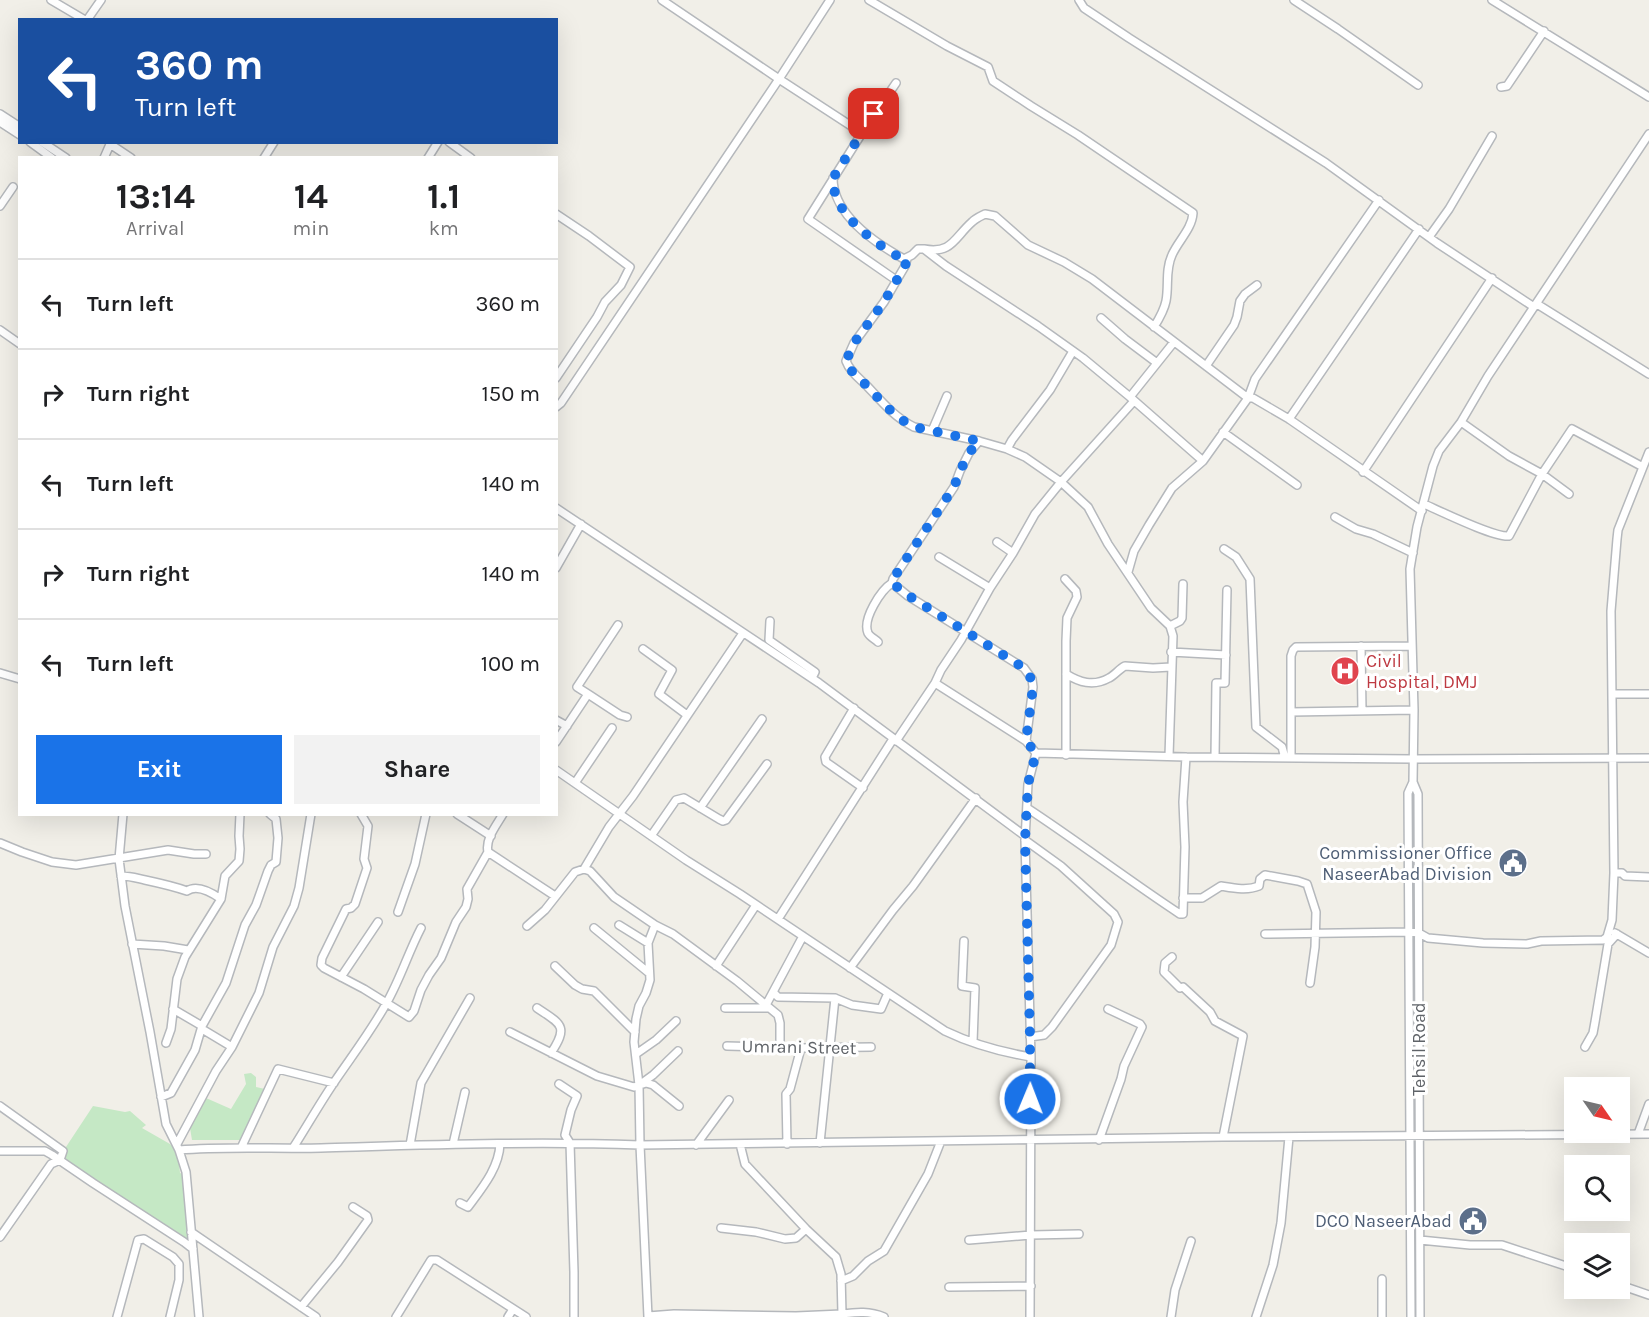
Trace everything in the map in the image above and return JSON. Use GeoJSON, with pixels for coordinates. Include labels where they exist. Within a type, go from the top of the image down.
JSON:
{"type":"FeatureCollection","features":[{"type":"Feature","properties":{"kind":"street"},"geometry":{"type":"LineString","coordinates":[[51,0],[82,18]]}},
{"type":"Feature","properties":{"kind":"street"},"geometry":{"type":"LineString","coordinates":[[88,18],[101,0]]}},
{"type":"Feature","properties":{"kind":"street"},"geometry":{"type":"LineString","coordinates":[[662,0],[862,133]]}},
{"type":"Feature","properties":{"kind":"street"},"geometry":{"type":"LineString","coordinates":[[558,404],[779,79],[830,0]]}},
{"type":"Feature","properties":{"kind":"street"},"geometry":{"type":"LineString","coordinates":[[869,0],[947,46],[988,67],[993,81],[1193,213],[1172,255],[1168,269],[1166,299],[1161,316],[1154,327]]}},
{"type":"Feature","properties":{"kind":"street"},"geometry":{"type":"LineString","coordinates":[[1079,0],[1084,8],[1129,39],[1326,163],[1429,237],[1535,306],[1649,375]]}},
{"type":"Feature","properties":{"kind":"street"},"geometry":{"type":"LineString","coordinates":[[1294,0],[1418,85]]}},
{"type":"Feature","properties":{"kind":"street"},"geometry":{"type":"LineString","coordinates":[[1492,0],[1649,97]]}},
{"type":"Feature","properties":{"kind":"street"},"geometry":{"type":"LineString","coordinates":[[1501,87],[1507,86],[1544,31]]}},
{"type":"Feature","properties":{"kind":"street"},"geometry":{"type":"LineString","coordinates":[[896,83],[808,219],[896,280]]}},
{"type":"Feature","properties":{"kind":"street"},"geometry":{"type":"LineString","coordinates":[[0,114],[18,126]]}},
{"type":"Feature","properties":{"kind":"street"},"geometry":{"type":"LineString","coordinates":[[0,122],[18,134]]}},
{"type":"Feature","properties":{"kind":"street"},"geometry":{"type":"LineString","coordinates":[[1411,1317],[1408,794],[1413,782],[1414,710],[1410,569],[1413,553],[1433,466],[1439,451],[1461,422],[1488,376],[1649,134]]}},
{"type":"Feature","properties":{"kind":"street"},"geometry":{"type":"LineString","coordinates":[[1429,237],[1449,209],[1492,136]]}},
{"type":"Feature","properties":{"kind":"street"},"geometry":{"type":"LineString","coordinates":[[33,144],[49,156]]}},
{"type":"Feature","properties":{"kind":"street"},"geometry":{"type":"LineString","coordinates":[[45,144],[63,156]]}},
{"type":"Feature","properties":{"kind":"street"},"geometry":{"type":"LineString","coordinates":[[111,144],[128,156]]}},
{"type":"Feature","properties":{"kind":"street"},"geometry":{"type":"LineString","coordinates":[[452,144],[468,156]]}},
{"type":"Feature","properties":{"kind":"street"},"geometry":{"type":"LineString","coordinates":[[833,178],[833,188],[837,199],[851,219],[866,235],[904,260],[907,259]]}},
{"type":"Feature","properties":{"kind":"street"},"geometry":{"type":"LineString","coordinates":[[0,206],[12,186]]}},
{"type":"Feature","properties":{"kind":"street"},"geometry":{"type":"LineString","coordinates":[[1128,572],[1134,551],[1172,488],[1203,461],[1248,398],[1255,379],[1379,200]]}},
{"type":"Feature","properties":{"kind":"street"},"geometry":{"type":"LineString","coordinates":[[1169,756],[1173,636],[1170,626],[1151,608],[1108,544],[1089,507],[1025,457],[979,441],[905,423],[888,410],[848,368],[846,361],[854,343],[884,302],[907,259],[918,249],[935,251],[944,249],[954,243],[973,220],[985,214],[995,216],[1028,245],[1064,262],[1092,279],[1248,398],[1252,398],[1289,419],[1363,472],[1423,507],[1505,537],[1509,536],[1542,474],[1572,429],[1643,467]]}},
{"type":"Feature","properties":{"kind":"street"},"geometry":{"type":"LineString","coordinates":[[558,215],[630,267],[621,285],[605,302],[558,375]]}},
{"type":"Feature","properties":{"kind":"street"},"geometry":{"type":"LineString","coordinates":[[1289,419],[1419,229]]}},
{"type":"Feature","properties":{"kind":"street"},"geometry":{"type":"LineString","coordinates":[[924,249],[1073,351],[1203,461]]}},
{"type":"Feature","properties":{"kind":"street"},"geometry":{"type":"LineString","coordinates":[[1363,472],[1492,278]]}},
{"type":"Feature","properties":{"kind":"street"},"geometry":{"type":"LineString","coordinates":[[1206,366],[1234,325],[1240,301],[1257,285]]}},
{"type":"Feature","properties":{"kind":"street"},"geometry":{"type":"LineString","coordinates":[[1101,318],[1157,363]]}},
{"type":"Feature","properties":{"kind":"street"},"geometry":{"type":"LineString","coordinates":[[0,330],[18,343]]}},
{"type":"Feature","properties":{"kind":"street"},"geometry":{"type":"LineString","coordinates":[[778,919],[895,740],[936,683],[941,670],[990,588],[1014,553],[1035,514],[1132,399],[1173,342]]}},
{"type":"Feature","properties":{"kind":"street"},"geometry":{"type":"LineString","coordinates":[[1007,449],[1050,390],[1073,351]]}},
{"type":"Feature","properties":{"kind":"street"},"geometry":{"type":"LineString","coordinates":[[932,431],[947,396]]}},
{"type":"Feature","properties":{"kind":"street"},"geometry":{"type":"LineString","coordinates":[[1461,422],[1569,494]]}},
{"type":"Feature","properties":{"kind":"street"},"geometry":{"type":"LineString","coordinates":[[1223,432],[1297,485]]}},
{"type":"Feature","properties":{"kind":"street"},"geometry":{"type":"LineString","coordinates":[[878,642],[869,636],[867,630],[867,621],[875,604],[887,586],[892,583],[954,487],[969,453],[979,441]]}},
{"type":"Feature","properties":{"kind":"street"},"geometry":{"type":"LineString","coordinates":[[1585,1047],[1593,1033],[1608,944],[1613,933],[1611,611],[1617,539],[1618,530],[1649,452]]}},
{"type":"Feature","properties":{"kind":"street"},"geometry":{"type":"LineString","coordinates":[[558,509],[854,708],[976,798],[1061,866],[1114,914],[1118,922],[1111,945],[1052,1027],[1044,1035],[1030,1037]]}},
{"type":"Feature","properties":{"kind":"street"},"geometry":{"type":"LineString","coordinates":[[1335,517],[1356,529],[1373,534],[1413,553]]}},
{"type":"Feature","properties":{"kind":"street"},"geometry":{"type":"LineString","coordinates":[[558,564],[581,524]]}},
{"type":"Feature","properties":{"kind":"street"},"geometry":{"type":"LineString","coordinates":[[997,542],[1014,553]]}},
{"type":"Feature","properties":{"kind":"street"},"geometry":{"type":"LineString","coordinates":[[1224,549],[1236,557],[1250,579],[1256,727],[1282,747],[1288,758]]}},
{"type":"Feature","properties":{"kind":"street"},"geometry":{"type":"LineString","coordinates":[[939,557],[990,588]]}},
{"type":"Feature","properties":{"kind":"street"},"geometry":{"type":"LineString","coordinates":[[1065,579],[1076,591],[1077,597],[1067,618],[1066,755]]}},
{"type":"Feature","properties":{"kind":"street"},"geometry":{"type":"LineString","coordinates":[[892,583],[1024,668],[1032,680],[1032,699],[1026,741]]}},
{"type":"Feature","properties":{"kind":"street"},"geometry":{"type":"LineString","coordinates":[[1170,626],[1182,618],[1183,584]]}},
{"type":"Feature","properties":{"kind":"street"},"geometry":{"type":"LineString","coordinates":[[1215,757],[1216,683],[1225,682],[1227,590]]}},
{"type":"Feature","properties":{"kind":"street"},"geometry":{"type":"LineString","coordinates":[[770,621],[769,639],[815,672],[812,678]]}},
{"type":"Feature","properties":{"kind":"street"},"geometry":{"type":"LineString","coordinates":[[618,625],[577,687],[620,715],[627,717]]}},
{"type":"Feature","properties":{"kind":"street"},"geometry":{"type":"LineString","coordinates":[[584,869],[609,827],[743,633]]}},
{"type":"Feature","properties":{"kind":"street"},"geometry":{"type":"LineString","coordinates":[[1361,646],[1362,711]]}},
{"type":"Feature","properties":{"kind":"street"},"geometry":{"type":"LineString","coordinates":[[1288,758],[1291,656],[1296,647],[1411,646]]}},
{"type":"Feature","properties":{"kind":"street"},"geometry":{"type":"LineString","coordinates":[[643,649],[672,670],[659,694],[687,715]]}},
{"type":"Feature","properties":{"kind":"street"},"geometry":{"type":"LineString","coordinates":[[1171,652],[1226,655]]}},
{"type":"Feature","properties":{"kind":"street"},"geometry":{"type":"LineString","coordinates":[[1066,674],[1089,684],[1108,679],[1125,666],[1171,667]]}},
{"type":"Feature","properties":{"kind":"street"},"geometry":{"type":"LineString","coordinates":[[0,673],[18,678]]}},
{"type":"Feature","properties":{"kind":"street"},"geometry":{"type":"LineString","coordinates":[[936,683],[1026,741],[1036,753],[1288,758],[1649,758]]}},
{"type":"Feature","properties":{"kind":"street"},"geometry":{"type":"LineString","coordinates":[[558,739],[588,694]]}},
{"type":"Feature","properties":{"kind":"street"},"geometry":{"type":"LineString","coordinates":[[1612,694],[1649,694]]}},
{"type":"Feature","properties":{"kind":"street"},"geometry":{"type":"LineString","coordinates":[[854,708],[825,757],[826,762],[863,788]]}},
{"type":"Feature","properties":{"kind":"street"},"geometry":{"type":"LineString","coordinates":[[1291,712],[1414,710]]}},
{"type":"Feature","properties":{"kind":"street"},"geometry":{"type":"LineString","coordinates":[[700,808],[762,719]]}},
{"type":"Feature","properties":{"kind":"street"},"geometry":{"type":"LineString","coordinates":[[558,721],[567,726]]}},
{"type":"Feature","properties":{"kind":"street"},"geometry":{"type":"LineString","coordinates":[[575,783],[612,728]]}},
{"type":"Feature","properties":{"kind":"street"},"geometry":{"type":"LineString","coordinates":[[1030,1317],[1031,1057],[1025,838],[1028,784],[1036,753]]}},
{"type":"Feature","properties":{"kind":"street"},"geometry":{"type":"LineString","coordinates":[[1027,808],[1180,914],[1184,912],[1186,757]]}},
{"type":"Feature","properties":{"kind":"street"},"geometry":{"type":"LineString","coordinates":[[651,836],[676,800],[684,798],[719,819],[726,820],[767,764]]}},
{"type":"Feature","properties":{"kind":"street"},"geometry":{"type":"LineString","coordinates":[[558,771],[651,836],[945,1031],[973,1042],[1031,1057]]}},
{"type":"Feature","properties":{"kind":"street","name":"Tehsil Road"},"geometry":{"type":"LineString","coordinates":[[1413,782],[1418,794],[1420,1317]]}},
{"type":"Feature","properties":{"kind":"street"},"geometry":{"type":"LineString","coordinates":[[850,968],[976,798]]}},
{"type":"Feature","properties":{"kind":"street"},"geometry":{"type":"LineString","coordinates":[[123,816],[119,859],[125,906],[166,1124],[178,1147],[186,1172],[200,1317]]}},
{"type":"Feature","properties":{"kind":"street"},"geometry":{"type":"LineString","coordinates":[[166,1043],[171,1029],[177,979],[188,950],[221,899],[225,876],[239,861],[240,816]]}},
{"type":"Feature","properties":{"kind":"street"},"geometry":{"type":"LineString","coordinates":[[161,1097],[171,1093],[195,1050],[202,1028],[226,983],[243,930],[256,905],[270,866],[276,862],[278,826],[273,816]]}},
{"type":"Feature","properties":{"kind":"street"},"geometry":{"type":"LineString","coordinates":[[178,1147],[216,1071],[232,1047],[260,993],[273,947],[294,906],[311,816]]}},
{"type":"Feature","properties":{"kind":"street"},"geometry":{"type":"LineString","coordinates":[[363,816],[368,826],[364,859],[367,868],[355,904],[346,909],[322,958],[321,965],[409,1017],[412,1016],[421,990],[441,958],[456,922],[466,907],[467,889],[488,852],[491,836],[502,816]]}},
{"type":"Feature","properties":{"kind":"street"},"geometry":{"type":"LineString","coordinates":[[398,912],[415,864],[426,816]]}},
{"type":"Feature","properties":{"kind":"street"},"geometry":{"type":"LineString","coordinates":[[460,816],[491,836]]}},
{"type":"Feature","properties":{"kind":"street"},"geometry":{"type":"LineString","coordinates":[[0,843],[22,852],[60,863],[76,865],[168,850],[206,854]]}},
{"type":"Feature","properties":{"kind":"street"},"geometry":{"type":"LineString","coordinates":[[488,852],[555,896]]}},
{"type":"Feature","properties":{"kind":"street"},"geometry":{"type":"LineString","coordinates":[[527,926],[545,910],[575,872],[584,869],[590,871],[615,897],[655,925],[673,934],[778,1015],[780,1048]]}},
{"type":"Feature","properties":{"kind":"street"},"geometry":{"type":"LineString","coordinates":[[1614,873],[1649,877]]}},
{"type":"Feature","properties":{"kind":"street"},"geometry":{"type":"LineString","coordinates":[[122,876],[132,875],[187,891],[191,888],[199,889],[221,899]]}},
{"type":"Feature","properties":{"kind":"street"},"geometry":{"type":"LineString","coordinates":[[1184,898],[1202,898],[1221,886],[1256,888],[1259,886],[1260,879],[1265,875],[1307,884],[1316,912],[1311,983]]}},
{"type":"Feature","properties":{"kind":"street"},"geometry":{"type":"LineString","coordinates":[[716,966],[756,905]]}},
{"type":"Feature","properties":{"kind":"street"},"geometry":{"type":"LineString","coordinates":[[341,977],[378,922]]}},
{"type":"Feature","properties":{"kind":"street"},"geometry":{"type":"LineString","coordinates":[[619,925],[648,943]]}},
{"type":"Feature","properties":{"kind":"street"},"geometry":{"type":"LineString","coordinates":[[655,925],[648,943],[650,980],[639,1006],[635,1032],[648,1317],[674,1314],[796,1316],[857,1312],[873,1313],[884,1317]]}},
{"type":"Feature","properties":{"kind":"street"},"geometry":{"type":"LineString","coordinates":[[293,1148],[387,1003],[421,928]]}},
{"type":"Feature","properties":{"kind":"street"},"geometry":{"type":"LineString","coordinates":[[594,928],[649,973]]}},
{"type":"Feature","properties":{"kind":"street"},"geometry":{"type":"LineString","coordinates":[[1265,934],[1409,932],[1419,933],[1428,938],[1527,944],[1541,941],[1603,940],[1613,933]]}},
{"type":"Feature","properties":{"kind":"street"},"geometry":{"type":"LineString","coordinates":[[1613,933],[1649,953]]}},
{"type":"Feature","properties":{"kind":"street"},"geometry":{"type":"LineString","coordinates":[[768,1007],[773,992],[803,936]]}},
{"type":"Feature","properties":{"kind":"street"},"geometry":{"type":"LineString","coordinates":[[964,941],[962,986],[975,988],[973,1042]]}},
{"type":"Feature","properties":{"kind":"street"},"geometry":{"type":"LineString","coordinates":[[132,945],[165,946],[188,950]]}},
{"type":"Feature","properties":{"kind":"street"},"geometry":{"type":"LineString","coordinates":[[1172,957],[1165,963],[1164,972],[1210,1012],[1215,1021],[1243,1036],[1222,1137]]}},
{"type":"Feature","properties":{"kind":"street"},"geometry":{"type":"LineString","coordinates":[[555,966],[575,985],[594,991],[635,1032]]}},
{"type":"Feature","properties":{"kind":"street"},"geometry":{"type":"LineString","coordinates":[[773,992],[778,998],[836,998],[852,1005],[881,1009],[888,993]]}},
{"type":"Feature","properties":{"kind":"street"},"geometry":{"type":"LineString","coordinates":[[410,1145],[421,1083],[470,998]]}},
{"type":"Feature","properties":{"kind":"street"},"geometry":{"type":"LineString","coordinates":[[820,1143],[836,998]]}},
{"type":"Feature","properties":{"kind":"street"},"geometry":{"type":"LineString","coordinates":[[725,1008],[768,1007]]}},
{"type":"Feature","properties":{"kind":"street"},"geometry":{"type":"LineString","coordinates":[[537,1008],[561,1029],[562,1035],[551,1053]]}},
{"type":"Feature","properties":{"kind":"street"},"geometry":{"type":"LineString","coordinates":[[173,1009],[232,1047]]}},
{"type":"Feature","properties":{"kind":"street"},"geometry":{"type":"LineString","coordinates":[[1099,1140],[1124,1066],[1142,1028],[1140,1024],[1108,1009]]}},
{"type":"Feature","properties":{"kind":"street"},"geometry":{"type":"LineString","coordinates":[[636,1054],[656,1040],[676,1021]]}},
{"type":"Feature","properties":{"kind":"street"},"geometry":{"type":"LineString","coordinates":[[510,1032],[597,1076],[634,1087],[653,1075],[678,1051]]}},
{"type":"Feature","properties":{"kind":"street","name":"Umrani Street"},"geometry":{"type":"LineString","coordinates":[[727,1046],[871,1047]]}},
{"type":"Feature","properties":{"kind":"street"},"geometry":{"type":"LineString","coordinates":[[787,1144],[786,1094],[790,1089],[801,1048]]}},
{"type":"Feature","properties":{"kind":"street"},"geometry":{"type":"LineString","coordinates":[[241,1148],[278,1068],[334,1083]]}},
{"type":"Feature","properties":{"kind":"street"},"geometry":{"type":"LineString","coordinates":[[559,1084],[577,1096],[565,1136],[570,1143],[574,1317]]}},
{"type":"Feature","properties":{"kind":"street"},"geometry":{"type":"LineString","coordinates":[[639,1084],[653,1085],[679,1106]]}},
{"type":"Feature","properties":{"kind":"street"},"geometry":{"type":"LineString","coordinates":[[453,1144],[465,1092]]}},
{"type":"Feature","properties":{"kind":"street"},"geometry":{"type":"LineString","coordinates":[[696,1145],[729,1100]]}},
{"type":"Feature","properties":{"kind":"street"},"geometry":{"type":"LineString","coordinates":[[1638,1134],[1649,1104]]}},
{"type":"Feature","properties":{"kind":"street"},"geometry":{"type":"LineString","coordinates":[[0,1106],[63,1151],[60,1160],[51,1164],[0,1237]]}},
{"type":"Feature","properties":{"kind":"street"},"geometry":{"type":"LineString","coordinates":[[178,1147],[293,1148],[570,1143],[696,1145],[1222,1137],[1649,1134]]}},
{"type":"Feature","properties":{"kind":"street"},"geometry":{"type":"LineString","coordinates":[[1256,1317],[1273,1265],[1281,1223],[1289,1137]]}},
{"type":"Feature","properties":{"kind":"street"},"geometry":{"type":"LineString","coordinates":[[841,1281],[853,1276],[868,1261],[884,1251],[928,1174],[941,1141]]}},
{"type":"Feature","properties":{"kind":"street"},"geometry":{"type":"LineString","coordinates":[[460,1203],[468,1207],[490,1177],[500,1153],[500,1144]]}},
{"type":"Feature","properties":{"kind":"street"},"geometry":{"type":"LineString","coordinates":[[740,1144],[745,1164],[806,1229],[836,1257],[840,1268],[842,1314]]}},
{"type":"Feature","properties":{"kind":"street"},"geometry":{"type":"LineString","coordinates":[[0,1151],[45,1151],[193,1249]]}},
{"type":"Feature","properties":{"kind":"street"},"geometry":{"type":"LineString","coordinates":[[301,1307],[368,1221],[367,1216],[353,1207]]}},
{"type":"Feature","properties":{"kind":"street"},"geometry":{"type":"LineString","coordinates":[[721,1228],[756,1232],[785,1239],[796,1238],[806,1229]]}},
{"type":"Feature","properties":{"kind":"street"},"geometry":{"type":"LineString","coordinates":[[190,1232],[316,1317]]}},
{"type":"Feature","properties":{"kind":"street"},"geometry":{"type":"LineString","coordinates":[[969,1240],[1079,1234]]}},
{"type":"Feature","properties":{"kind":"street"},"geometry":{"type":"LineString","coordinates":[[117,1317],[138,1240],[144,1239],[174,1257],[179,1264],[179,1280],[170,1317]]}},
{"type":"Feature","properties":{"kind":"street"},"geometry":{"type":"LineString","coordinates":[[1420,1240],[1470,1245],[1502,1245],[1564,1265]]}},
{"type":"Feature","properties":{"kind":"street"},"geometry":{"type":"LineString","coordinates":[[1170,1317],[1175,1290],[1191,1241]]}},
{"type":"Feature","properties":{"kind":"street"},"geometry":{"type":"LineString","coordinates":[[396,1317],[431,1260],[437,1260],[526,1317]]}},
{"type":"Feature","properties":{"kind":"street"},"geometry":{"type":"LineString","coordinates":[[1382,1279],[1382,1317]]}},
{"type":"Feature","properties":{"kind":"street"},"geometry":{"type":"LineString","coordinates":[[949,1287],[1031,1287]]}},
{"type":"Feature","properties":{"kind":"street"},"geometry":{"type":"LineString","coordinates":[[1630,1288],[1649,1294]]}},
{"type":"Feature","properties":{"kind":"street"},"geometry":{"type":"LineString","coordinates":[[508,1317],[513,1309]]}},
{"type":"Feature","properties":{"kind":"green space"},"geometry":{"type":"Polygon","coordinates":[[[251,1073],[256,1077],[256,1087],[265,1089],[240,1140],[192,1140],[190,1128],[206,1098],[231,1109],[246,1084],[244,1074],[251,1073]]]}},
{"type":"Feature","properties":{"kind":"green space"},"geometry":{"type":"Polygon","coordinates":[[[93,1106],[130,1111],[146,1125],[142,1128],[170,1144],[178,1153],[180,1173],[185,1175],[189,1241],[84,1175],[65,1160],[64,1150],[93,1106]]]}},
{"type":"Feature","properties":{"kind":"place","name":"Civil Hospital, DMJ"},"geometry":{"type":"Point","coordinates":[1345,671]}},
{"type":"Feature","properties":{"kind":"place","name":"Commissioner Office NaseerAbad Division"},"geometry":{"type":"Point","coordinates":[1513,863]}},
{"type":"Feature","properties":{"kind":"place","name":"DCO NaseerAbad"},"geometry":{"type":"Point","coordinates":[1473,1221]}},
{"type":"Feature","properties":{"kind":"route"},"geometry":{"type":"LineString","coordinates":[[874,114],[833,178],[833,188],[837,199],[851,219],[866,235],[904,260],[907,259],[884,302],[854,343],[846,361],[848,368],[888,410],[905,423],[979,441],[969,453],[954,487],[892,583],[1024,668],[1032,680],[1032,699],[1026,741],[1036,753],[1028,784],[1025,840],[1030,1099]]}}]}
